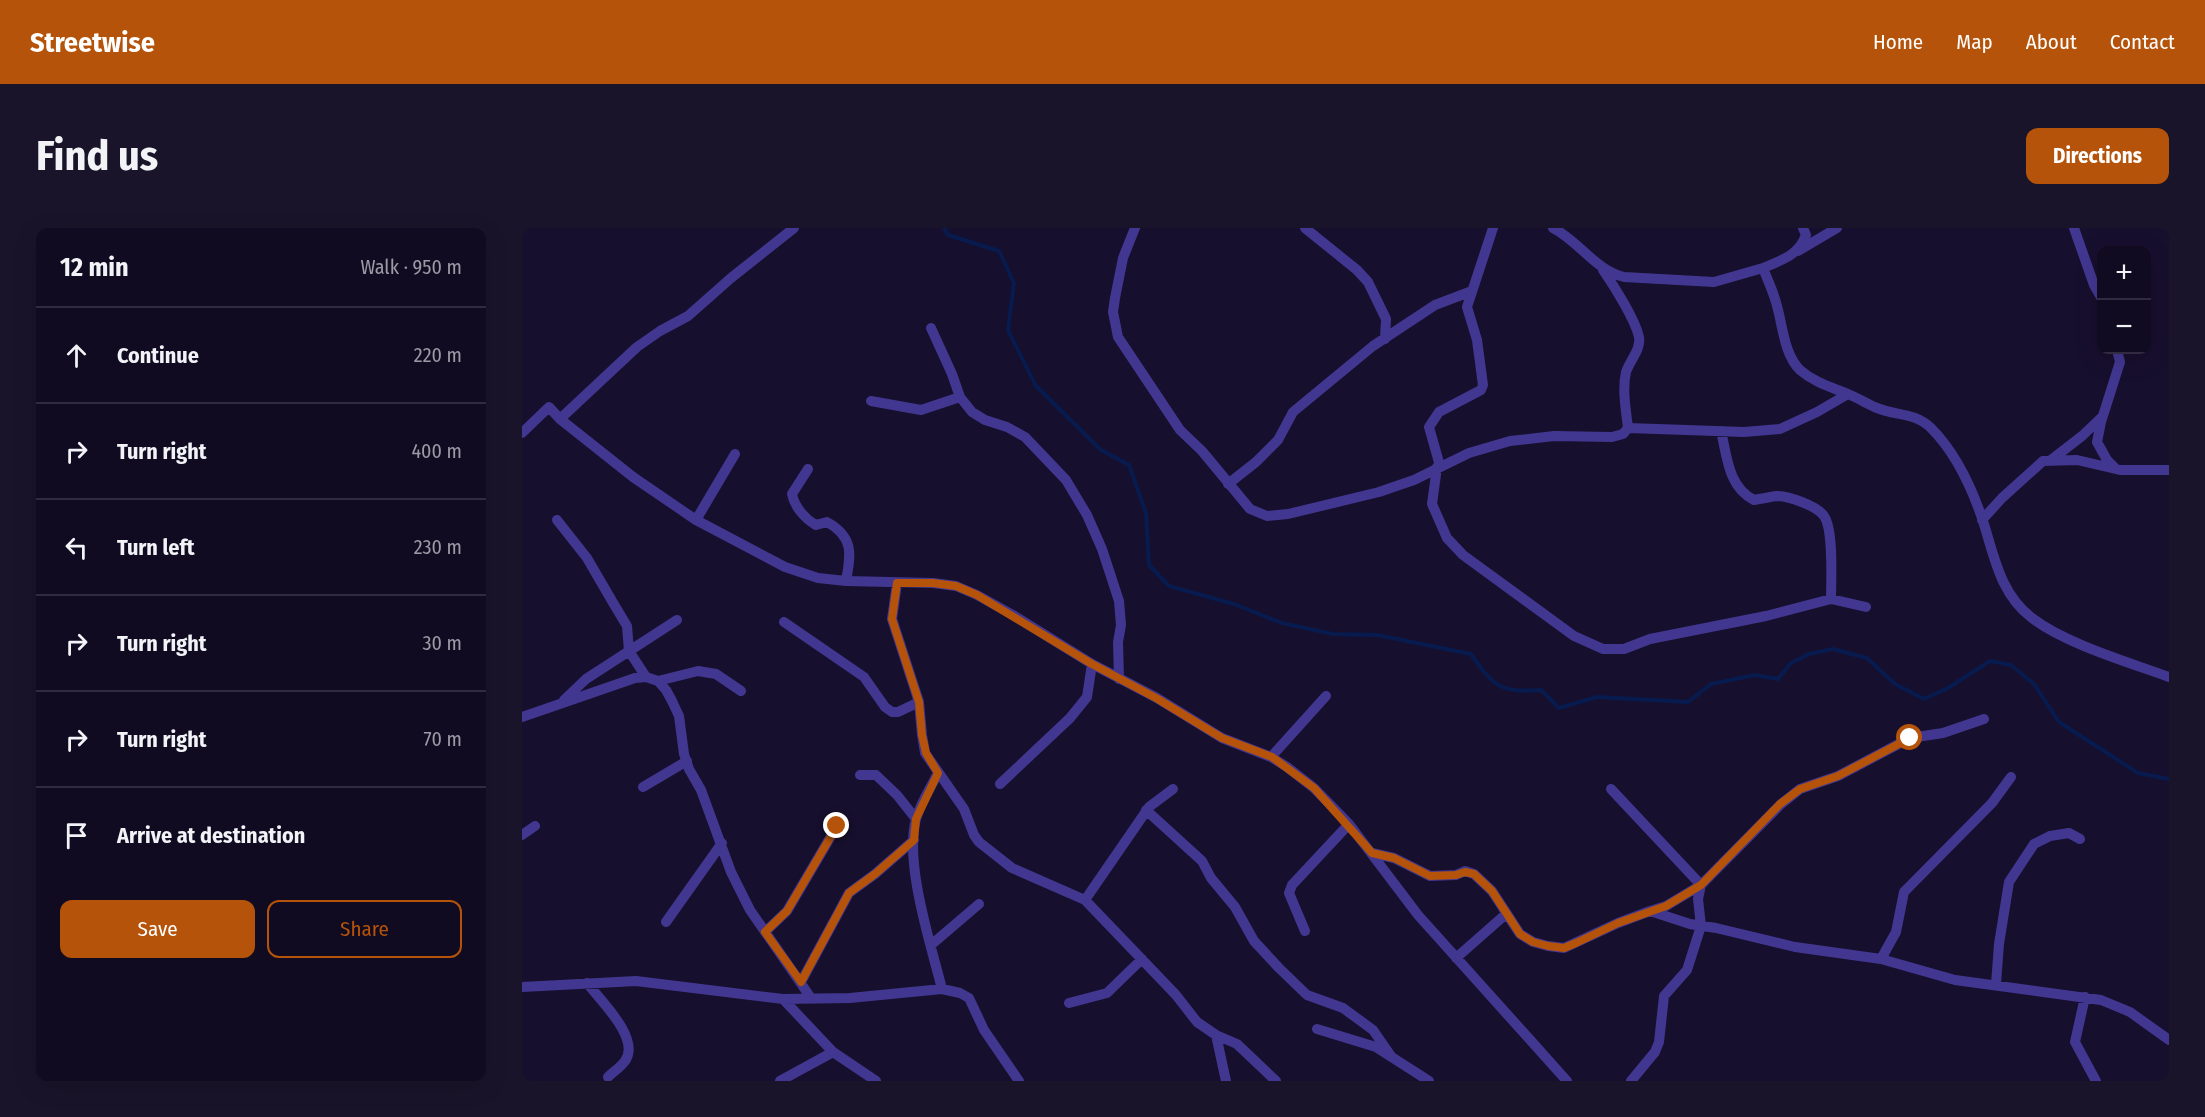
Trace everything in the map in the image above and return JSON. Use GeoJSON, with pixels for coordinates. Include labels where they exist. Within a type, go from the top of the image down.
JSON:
{"type":"FeatureCollection","features":[{"type":"Feature","properties":{"kind":"street"},"geometry":{"type":"LineString","coordinates":[[560,419],[637,347],[688,316],[794,228]]}},
{"type":"Feature","properties":{"kind":"street"},"geometry":{"type":"LineString","coordinates":[[1135,228],[1123,258],[1114,298],[1113,312],[1118,337],[1180,430],[1202,452],[1250,509],[1267,516],[1330,505],[1379,492],[1414,480],[1469,453],[1510,441],[1554,436],[1612,437],[1623,435],[1628,428],[1624,393],[1626,371],[1638,347],[1639,338],[1634,324],[1602,268]]}},
{"type":"Feature","properties":{"kind":"street"},"geometry":{"type":"LineString","coordinates":[[1305,228],[1357,270],[1368,282],[1386,319],[1384,339]]}},
{"type":"Feature","properties":{"kind":"street"},"geometry":{"type":"LineString","coordinates":[[1493,228],[1467,307],[1477,340],[1483,385],[1481,390],[1439,412],[1429,427],[1438,467],[1432,504],[1448,538],[1463,555],[1574,636],[1603,649],[1624,649],[1650,639],[1766,616],[1831,599],[1866,607]]}},
{"type":"Feature","properties":{"kind":"street"},"geometry":{"type":"LineString","coordinates":[[1553,228],[1574,242],[1602,268],[1612,274],[1624,277],[1714,282],[1763,268],[1794,254],[1837,228]]}},
{"type":"Feature","properties":{"kind":"street"},"geometry":{"type":"LineString","coordinates":[[1794,254],[1802,245],[1806,235],[1803,228]]}},
{"type":"Feature","properties":{"kind":"street"},"geometry":{"type":"LineString","coordinates":[[2074,228],[2097,291]]}},
{"type":"Feature","properties":{"kind":"street"},"geometry":{"type":"LineString","coordinates":[[1763,268],[1777,305],[1790,354],[1799,368],[1822,385],[1877,408],[1920,418],[1948,448],[1976,502],[2005,587],[2017,603],[2032,618],[2067,638],[2169,677]]}},
{"type":"Feature","properties":{"kind":"street"},"geometry":{"type":"LineString","coordinates":[[1228,484],[1256,462],[1278,440],[1293,411],[1384,339],[1435,305],[1472,291]]}},
{"type":"Feature","properties":{"kind":"street"},"geometry":{"type":"LineString","coordinates":[[931,328],[960,397],[972,412],[1025,437],[1066,480],[1087,515],[1102,549],[1119,601],[1121,615],[1118,642],[1119,679]]}},
{"type":"Feature","properties":{"kind":"street"},"geometry":{"type":"LineString","coordinates":[[2116,469],[2107,460],[2097,442],[2120,362],[2118,354]]}},
{"type":"Feature","properties":{"kind":"street"},"geometry":{"type":"LineString","coordinates":[[1628,428],[1744,432],[1780,429],[1817,412],[1848,394]]}},
{"type":"Feature","properties":{"kind":"street"},"geometry":{"type":"LineString","coordinates":[[871,401],[921,410],[960,397]]}},
{"type":"Feature","properties":{"kind":"street"},"geometry":{"type":"LineString","coordinates":[[522,433],[549,407],[560,419],[633,477],[696,520],[785,567],[818,578],[956,586],[977,595],[1222,738],[1272,757],[1314,788],[1349,824],[1418,915],[1567,1081]]}},
{"type":"Feature","properties":{"kind":"street"},"geometry":{"type":"LineString","coordinates":[[2050,461],[2103,416]]}},
{"type":"Feature","properties":{"kind":"street"},"geometry":{"type":"LineString","coordinates":[[1721,431],[1734,482],[1741,491],[1754,500],[1778,496],[1791,498],[1823,514],[1827,523],[1830,547],[1831,599]]}},
{"type":"Feature","properties":{"kind":"street"},"geometry":{"type":"LineString","coordinates":[[696,520],[735,454]]}},
{"type":"Feature","properties":{"kind":"street"},"geometry":{"type":"LineString","coordinates":[[1982,520],[2002,498],[2043,461],[2077,460],[2116,469],[2169,471]]}},
{"type":"Feature","properties":{"kind":"street"},"geometry":{"type":"LineString","coordinates":[[808,469],[792,494],[794,502],[811,523],[816,525],[826,522],[832,525],[848,545],[851,557],[846,581]]}},
{"type":"Feature","properties":{"kind":"street"},"geometry":{"type":"LineString","coordinates":[[557,520],[587,558],[627,626],[628,651],[646,677]]}},
{"type":"Feature","properties":{"kind":"street"},"geometry":{"type":"LineString","coordinates":[[897,583],[892,619],[919,702],[926,753],[964,809],[979,842],[1012,868],[1085,900],[1176,994],[1197,1022],[1215,1035],[1236,1044],[1276,1081]]}},
{"type":"Feature","properties":{"kind":"street"},"geometry":{"type":"LineString","coordinates":[[560,704],[586,679],[677,620]]}},
{"type":"Feature","properties":{"kind":"street"},"geometry":{"type":"LineString","coordinates":[[783,622],[864,677],[885,707],[892,712],[898,712],[919,702]]}},
{"type":"Feature","properties":{"kind":"street"},"geometry":{"type":"LineString","coordinates":[[1000,784],[1070,718],[1087,697],[1092,664]]}},
{"type":"Feature","properties":{"kind":"street"},"geometry":{"type":"LineString","coordinates":[[658,681],[698,671],[716,674],[741,691]]}},
{"type":"Feature","properties":{"kind":"street"},"geometry":{"type":"LineString","coordinates":[[522,717],[635,678],[646,677],[658,681],[666,690],[679,716],[687,761],[701,790],[731,872],[750,910],[811,998]]}},
{"type":"Feature","properties":{"kind":"street"},"geometry":{"type":"LineString","coordinates":[[1272,757],[1326,696]]}},
{"type":"Feature","properties":{"kind":"street"},"geometry":{"type":"LineString","coordinates":[[1372,853],[1394,858],[1430,876],[1456,875],[1465,872],[1474,874],[1492,891],[1520,934],[1533,942],[1564,948],[1618,923],[1666,906],[1701,885],[1780,804],[1800,789],[1838,776],[1910,738],[1943,733],[1984,719]]}},
{"type":"Feature","properties":{"kind":"street"},"geometry":{"type":"LineString","coordinates":[[643,786],[687,761]]}},
{"type":"Feature","properties":{"kind":"street"},"geometry":{"type":"LineString","coordinates":[[938,773],[916,819],[914,840],[918,892],[942,989]]}},
{"type":"Feature","properties":{"kind":"street"},"geometry":{"type":"LineString","coordinates":[[860,775],[876,775],[897,795],[916,819]]}},
{"type":"Feature","properties":{"kind":"street"},"geometry":{"type":"LineString","coordinates":[[1881,959],[1896,932],[1904,892],[1992,803],[2011,777]]}},
{"type":"Feature","properties":{"kind":"street"},"geometry":{"type":"LineString","coordinates":[[1085,900],[1146,810],[1173,789]]}},
{"type":"Feature","properties":{"kind":"street"},"geometry":{"type":"LineString","coordinates":[[1611,789],[1701,885]]}},
{"type":"Feature","properties":{"kind":"street"},"geometry":{"type":"LineString","coordinates":[[1146,810],[1202,861],[1211,878],[1235,907],[1254,940],[1279,968],[1307,995],[1343,1008],[1373,1030],[1391,1056]]}},
{"type":"Feature","properties":{"kind":"street"},"geometry":{"type":"LineString","coordinates":[[1305,931],[1289,893],[1292,885],[1349,824]]}},
{"type":"Feature","properties":{"kind":"street"},"geometry":{"type":"LineString","coordinates":[[522,835],[535,826]]}},
{"type":"Feature","properties":{"kind":"street"},"geometry":{"type":"LineString","coordinates":[[765,932],[787,911],[837,826]]}},
{"type":"Feature","properties":{"kind":"street"},"geometry":{"type":"LineString","coordinates":[[1996,984],[1999,944],[2009,882],[2034,844],[2050,836],[2069,833],[2080,839]]}},
{"type":"Feature","properties":{"kind":"street"},"geometry":{"type":"LineString","coordinates":[[801,982],[849,893],[914,840]]}},
{"type":"Feature","properties":{"kind":"street"},"geometry":{"type":"LineString","coordinates":[[666,922],[722,843]]}},
{"type":"Feature","properties":{"kind":"street"},"geometry":{"type":"LineString","coordinates":[[1631,1081],[1655,1052],[1659,1042],[1664,996],[1687,970],[1701,926],[1698,899],[1701,885]]}},
{"type":"Feature","properties":{"kind":"street"},"geometry":{"type":"LineString","coordinates":[[931,945],[979,904]]}},
{"type":"Feature","properties":{"kind":"street"},"geometry":{"type":"LineString","coordinates":[[1650,911],[1690,924],[1716,927],[1795,947],[1881,959],[1955,980],[1996,984],[2047,994],[2085,997],[2118,1006],[2169,1040]]}},
{"type":"Feature","properties":{"kind":"street"},"geometry":{"type":"LineString","coordinates":[[1456,958],[1506,914]]}},
{"type":"Feature","properties":{"kind":"street"},"geometry":{"type":"LineString","coordinates":[[1069,1004],[1107,993],[1142,959]]}},
{"type":"Feature","properties":{"kind":"street"},"geometry":{"type":"LineString","coordinates":[[522,987],[636,981],[783,999],[850,999],[942,989],[960,993],[969,998],[984,1030],[1019,1081]]}},
{"type":"Feature","properties":{"kind":"street"},"geometry":{"type":"LineString","coordinates":[[587,982],[626,1031],[630,1048],[626,1061],[608,1077]]}},
{"type":"Feature","properties":{"kind":"street"},"geometry":{"type":"LineString","coordinates":[[2085,997],[2075,1042],[2096,1081]]}},
{"type":"Feature","properties":{"kind":"street"},"geometry":{"type":"LineString","coordinates":[[783,999],[833,1052],[873,1080]]}},
{"type":"Feature","properties":{"kind":"street"},"geometry":{"type":"LineString","coordinates":[[1317,1029],[1376,1047],[1430,1081]]}},
{"type":"Feature","properties":{"kind":"street"},"geometry":{"type":"LineString","coordinates":[[1215,1035],[1226,1081]]}},
{"type":"Feature","properties":{"kind":"street"},"geometry":{"type":"LineString","coordinates":[[780,1081],[833,1052]]}},
{"type":"Feature","properties":{"kind":"waterway"},"geometry":{"type":"LineString","coordinates":[[944,228],[948,235],[999,251],[1014,283],[1008,330],[1036,386],[1101,450],[1129,465],[1146,513],[1149,565],[1169,586],[1234,604],[1282,623],[1333,634],[1377,635],[1471,654],[1485,674],[1499,685],[1516,690],[1541,690],[1559,708],[1597,697],[1688,702],[1711,684],[1755,675],[1778,679],[1791,663],[1809,654],[1833,649],[1867,658],[1895,684],[1924,699],[1948,688],[1990,661],[2011,665],[2034,684],[2059,722],[2138,773],[2169,779]]}},
{"type":"Feature","properties":{"kind":"route"},"geometry":{"type":"LineString","coordinates":[[837,826],[787,911],[765,932],[801,982],[849,893],[914,840],[916,819],[938,773],[926,753],[919,702],[892,619],[897,583],[933,583],[956,586],[977,595],[1222,738],[1272,757],[1314,788],[1349,824],[1372,853],[1394,858],[1425,875],[1456,875],[1465,872],[1474,874],[1492,891],[1520,934],[1533,942],[1548,946],[1564,948],[1618,923],[1666,906],[1711,877],[1780,804],[1800,789],[1838,776],[1910,738]]}}]}
